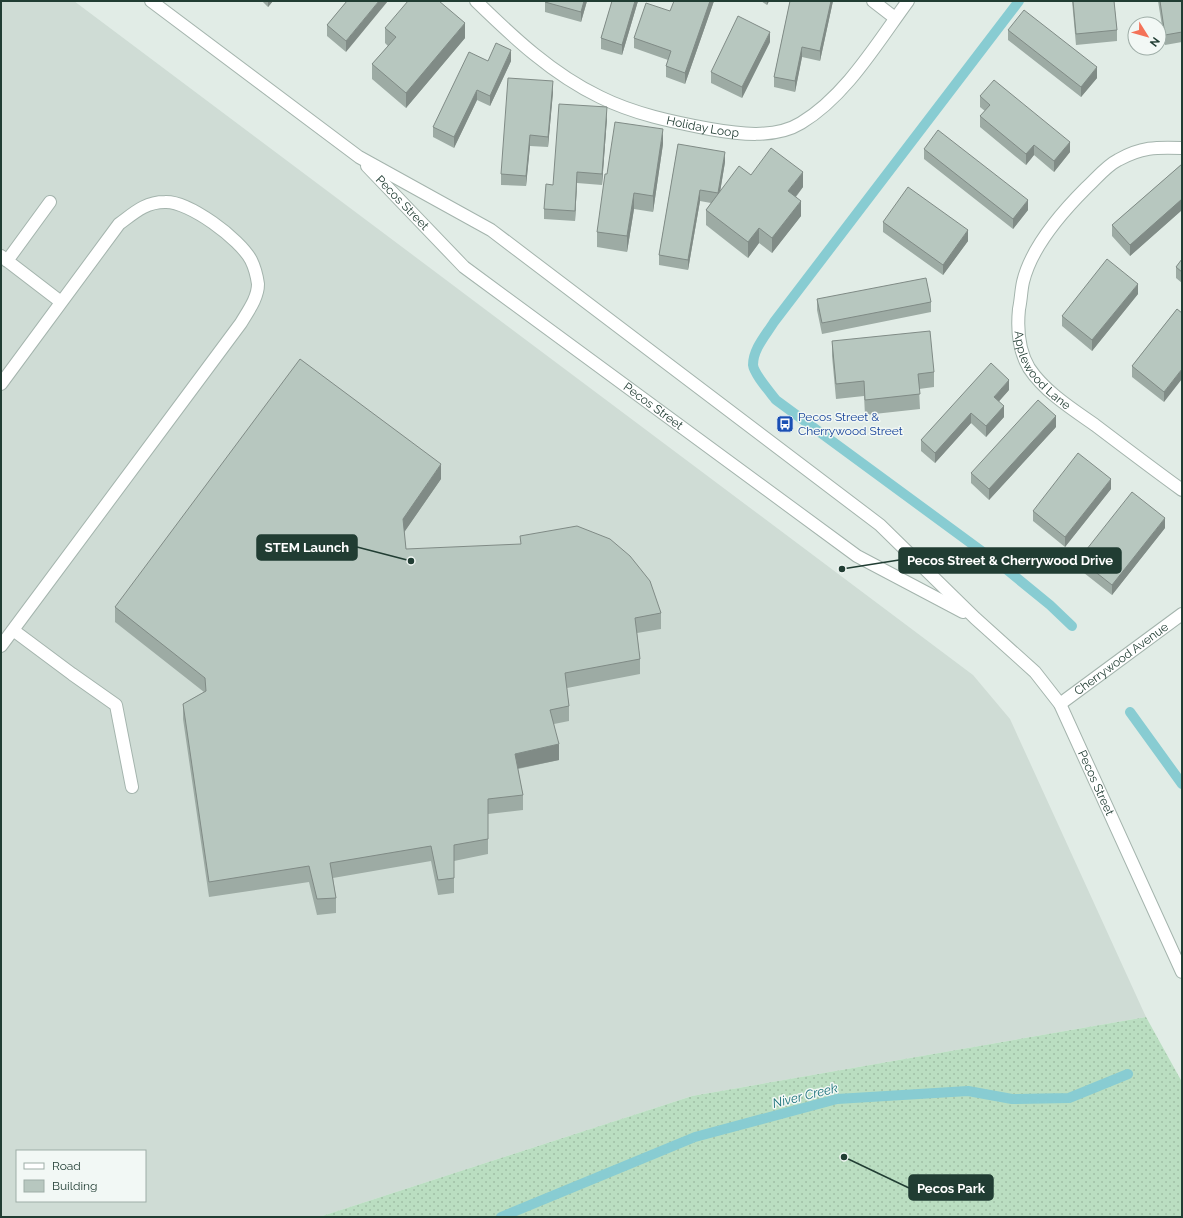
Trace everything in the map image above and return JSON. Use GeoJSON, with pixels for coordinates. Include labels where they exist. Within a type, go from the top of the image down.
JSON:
{"type":"FeatureCollection","features":[{"type":"Feature","properties":{"kind":"street","name":"Pecos Street"},"geometry":{"type":"LineString","coordinates":[[150,1],[359,158],[491,230],[880,525],[975,618],[1035,672],[1060,704],[1182,972]]}},
{"type":"Feature","properties":{"kind":"street","name":"Holiday Loop"},"geometry":{"type":"LineString","coordinates":[[476,1],[516,40],[560,73],[600,97],[633,110],[672,122],[731,133],[773,134],[786,131],[802,123],[834,98],[848,82],[908,1]]}},
{"type":"Feature","properties":{"kind":"street"},"geometry":{"type":"LineString","coordinates":[[873,1],[895,18]]}},
{"type":"Feature","properties":{"kind":"street","name":"Applewood Lane"},"geometry":{"type":"LineString","coordinates":[[1182,148],[1153,147],[1117,160],[1070,204],[1043,240],[1033,257],[1023,281],[1018,321],[1018,331],[1022,353],[1038,380],[1059,399],[1182,490]]}},
{"type":"Feature","properties":{"kind":"street","name":"Pecos Street"},"geometry":{"type":"LineString","coordinates":[[359,158],[464,267],[857,556],[975,618]]}},
{"type":"Feature","properties":{"kind":"street"},"geometry":{"type":"LineString","coordinates":[[50,202],[4,258],[61,302]]}},
{"type":"Feature","properties":{"kind":"street"},"geometry":{"type":"LineString","coordinates":[[1,384],[119,224],[142,207],[166,202],[191,209],[222,230],[238,244],[252,260],[258,284],[254,302],[242,323],[1,646]]}},
{"type":"Feature","properties":{"kind":"street","name":"Cherrywood Avenue"},"geometry":{"type":"LineString","coordinates":[[1060,704],[1182,614]]}},
{"type":"Feature","properties":{"kind":"street"},"geometry":{"type":"LineString","coordinates":[[13,630],[116,705],[132,787]]}},
{"type":"Feature","properties":{"kind":"shaded area"},"geometry":{"type":"Polygon","coordinates":[[[1,1],[74,1],[973,675],[1010,719],[1146,1017],[692,1096],[319,1217],[1,1217],[1,1]]]}},
{"type":"Feature","properties":{"kind":"green space"},"geometry":{"type":"Polygon","coordinates":[[[1146,1017],[1182,1082],[1182,1217],[319,1217],[692,1096],[1146,1017]]]}},
{"type":"Feature","properties":{"kind":"building"},"geometry":{"type":"Polygon","coordinates":[[[347,1],[379,1],[346,41],[327,25],[347,1]]]}},
{"type":"Feature","properties":{"kind":"building"},"geometry":{"type":"Polygon","coordinates":[[[408,1],[439,1],[465,23],[406,93],[372,64],[396,37],[385,28],[408,1]]]}},
{"type":"Feature","properties":{"kind":"building"},"geometry":{"type":"Polygon","coordinates":[[[545,1],[584,1],[581,12],[545,1]]]}},
{"type":"Feature","properties":{"kind":"building"},"geometry":{"type":"Polygon","coordinates":[[[612,1],[635,1],[622,45],[601,38],[612,1]]]}},
{"type":"Feature","properties":{"kind":"building"},"geometry":{"type":"Polygon","coordinates":[[[674,1],[710,1],[685,73],[666,66],[671,51],[634,38],[646,3],[670,11],[674,1]]]}},
{"type":"Feature","properties":{"kind":"building"},"geometry":{"type":"Polygon","coordinates":[[[790,1],[831,1],[820,51],[802,47],[795,81],[774,77],[790,1]]]}},
{"type":"Feature","properties":{"kind":"building"},"geometry":{"type":"Polygon","coordinates":[[[1073,1],[1114,1],[1117,30],[1076,34],[1073,1]]]}},
{"type":"Feature","properties":{"kind":"building"},"geometry":{"type":"Polygon","coordinates":[[[1160,1],[1182,1],[1182,32],[1167,35],[1167,16],[1162,16],[1160,1]]]}},
{"type":"Feature","properties":{"kind":"building"},"geometry":{"type":"Polygon","coordinates":[[[1024,10],[1097,67],[1081,87],[1008,30],[1024,10]]]}},
{"type":"Feature","properties":{"kind":"building"},"geometry":{"type":"Polygon","coordinates":[[[738,16],[770,32],[742,87],[711,72],[738,16]]]}},
{"type":"Feature","properties":{"kind":"building"},"geometry":{"type":"Polygon","coordinates":[[[496,43],[511,50],[490,96],[477,90],[454,137],[433,127],[469,52],[488,61],[496,43]]]}},
{"type":"Feature","properties":{"kind":"building"},"geometry":{"type":"Polygon","coordinates":[[[508,78],[553,81],[548,137],[530,135],[526,176],[501,174],[508,78]]]}},
{"type":"Feature","properties":{"kind":"building"},"geometry":{"type":"Polygon","coordinates":[[[994,80],[1070,142],[1054,161],[1034,145],[1026,154],[980,116],[990,105],[980,96],[994,80]]]}},
{"type":"Feature","properties":{"kind":"building"},"geometry":{"type":"Polygon","coordinates":[[[559,104],[607,107],[602,174],[577,172],[575,211],[544,209],[546,184],[553,185],[559,104]]]}},
{"type":"Feature","properties":{"kind":"building"},"geometry":{"type":"Polygon","coordinates":[[[615,122],[663,129],[653,196],[634,193],[627,236],[597,232],[605,174],[607,174],[615,122]]]}},
{"type":"Feature","properties":{"kind":"building"},"geometry":{"type":"Polygon","coordinates":[[[938,130],[1028,200],[1013,219],[924,149],[938,130]]]}},
{"type":"Feature","properties":{"kind":"building"},"geometry":{"type":"Polygon","coordinates":[[[678,144],[725,152],[718,193],[700,190],[688,260],[659,255],[678,144]]]}},
{"type":"Feature","properties":{"kind":"building"},"geometry":{"type":"Polygon","coordinates":[[[771,148],[803,172],[788,191],[801,201],[772,238],[759,228],[748,242],[706,210],[739,166],[751,175],[771,148]]]}},
{"type":"Feature","properties":{"kind":"building"},"geometry":{"type":"Polygon","coordinates":[[[1182,164],[1182,199],[1130,245],[1112,225],[1182,164]]]}},
{"type":"Feature","properties":{"kind":"building"},"geometry":{"type":"Polygon","coordinates":[[[908,187],[968,230],[943,265],[883,222],[908,187]]]}},
{"type":"Feature","properties":{"kind":"building"},"geometry":{"type":"Polygon","coordinates":[[[1107,259],[1138,284],[1092,340],[1062,316],[1107,259]]]}},
{"type":"Feature","properties":{"kind":"building"},"geometry":{"type":"Polygon","coordinates":[[[1182,259],[1182,272],[1176,267],[1182,259]]]}},
{"type":"Feature","properties":{"kind":"building"},"geometry":{"type":"Polygon","coordinates":[[[926,278],[931,302],[822,323],[817,299],[926,278]]]}},
{"type":"Feature","properties":{"kind":"building"},"geometry":{"type":"Polygon","coordinates":[[[1177,309],[1182,313],[1182,369],[1164,392],[1132,366],[1177,309]]]}},
{"type":"Feature","properties":{"kind":"building"},"geometry":{"type":"Polygon","coordinates":[[[930,331],[934,372],[918,374],[920,394],[865,400],[864,381],[836,384],[832,341],[930,331]]]}},
{"type":"Feature","properties":{"kind":"building"},"geometry":{"type":"Polygon","coordinates":[[[300,359],[441,464],[403,519],[406,549],[521,544],[520,536],[577,526],[610,539],[630,556],[650,581],[661,613],[635,618],[640,659],[565,673],[569,706],[550,710],[559,744],[515,754],[523,795],[488,799],[488,839],[454,845],[454,878],[438,880],[431,846],[330,863],[336,898],[317,899],[309,866],[209,882],[183,704],[206,691],[205,678],[115,607],[300,359]]]}},
{"type":"Feature","properties":{"kind":"building"},"geometry":{"type":"Polygon","coordinates":[[[991,363],[1009,380],[994,397],[1004,406],[986,426],[971,413],[935,453],[921,440],[991,363]]]}},
{"type":"Feature","properties":{"kind":"building"},"geometry":{"type":"Polygon","coordinates":[[[1038,400],[1056,416],[989,489],[971,473],[1038,400]]]}},
{"type":"Feature","properties":{"kind":"building"},"geometry":{"type":"Polygon","coordinates":[[[1078,453],[1111,479],[1065,537],[1033,511],[1078,453]]]}},
{"type":"Feature","properties":{"kind":"building"},"geometry":{"type":"Polygon","coordinates":[[[1132,492],[1165,518],[1112,585],[1079,559],[1132,492]]]}},
{"type":"Feature","properties":{"kind":"waterway"},"geometry":{"type":"LineString","coordinates":[[1019,1],[774,322],[755,353],[753,365],[759,378],[776,400],[1006,569],[1050,605],[1072,626]]}},
{"type":"Feature","properties":{"kind":"waterway"},"geometry":{"type":"LineString","coordinates":[[1130,712],[1182,784]]}},
{"type":"Feature","properties":{"kind":"waterway","name":"Niver Creek"},"geometry":{"type":"LineString","coordinates":[[501,1217],[695,1137],[837,1099],[968,1091],[1012,1099],[1069,1098],[1128,1074]]}},
{"type":"Feature","properties":{"kind":"place","name":"Pecos Street & Cherrywood Street"},"geometry":{"type":"Point","coordinates":[785,424]}},
{"type":"Feature","properties":{"kind":"place","name":"STEM Launch"},"geometry":{"type":"Point","coordinates":[411,561]}},
{"type":"Feature","properties":{"kind":"place","name":"Pecos Street & Cherrywood Drive"},"geometry":{"type":"Point","coordinates":[842,569]}},
{"type":"Feature","properties":{"kind":"place","name":"Pecos Park"},"geometry":{"type":"Point","coordinates":[844,1157]}}]}
